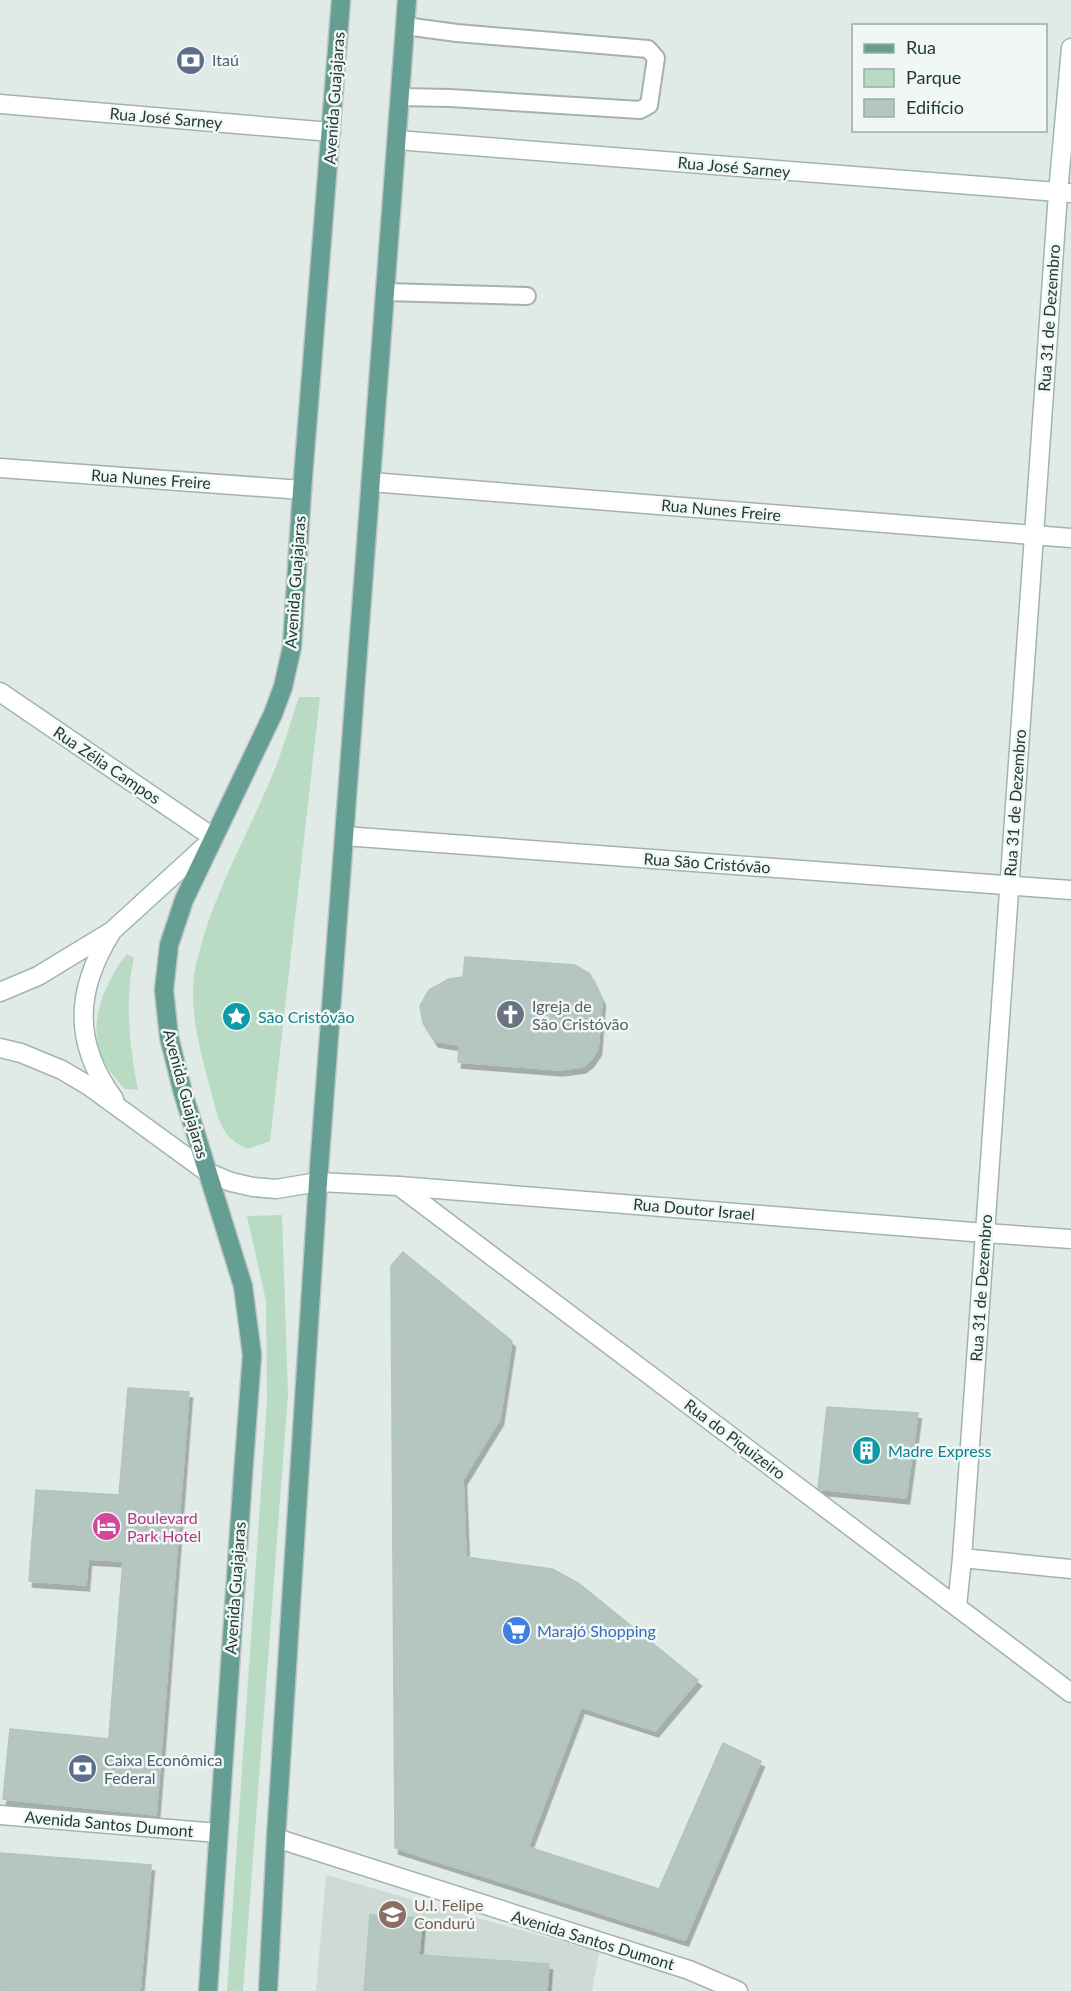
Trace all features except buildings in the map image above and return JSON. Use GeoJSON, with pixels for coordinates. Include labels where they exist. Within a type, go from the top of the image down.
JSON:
{"type":"FeatureCollection","features":[{"type":"Feature","properties":{"kind":"main road","name":"Avenida Guajajaras"},"geometry":{"type":"LineString","coordinates":[[208,1991],[252,1355],[243,1286],[207,1172],[169,1037],[164,990],[170,945],[184,900],[273,714],[283,687],[292,647],[302,489],[341,0]]}},
{"type":"Feature","properties":{"kind":"main road"},"geometry":{"type":"LineString","coordinates":[[268,1991],[318,1182],[407,0]]}},
{"type":"Feature","properties":{"kind":"street","name":"Rua 31 de Dezembro"},"geometry":{"type":"LineString","coordinates":[[957,1606],[963,1558],[1034,536],[1065,193],[1071,48]]}},
{"type":"Feature","properties":{"kind":"street","name":"Rua José Sarney"},"geometry":{"type":"LineString","coordinates":[[0,104],[332,132]]}},
{"type":"Feature","properties":{"kind":"street","name":"Rua José Sarney"},"geometry":{"type":"LineString","coordinates":[[397,140],[1065,193]]}},
{"type":"Feature","properties":{"kind":"street","name":"Rua Nunes Freire"},"geometry":{"type":"LineString","coordinates":[[0,468],[302,489]]}},
{"type":"Feature","properties":{"kind":"street","name":"Rua Nunes Freire"},"geometry":{"type":"LineString","coordinates":[[371,482],[1071,538]]}},
{"type":"Feature","properties":{"kind":"street","name":"Rua Zélia Campos"},"geometry":{"type":"LineString","coordinates":[[0,693],[214,838]]}},
{"type":"Feature","properties":{"kind":"street","name":"Rua São Cristóvão"},"geometry":{"type":"LineString","coordinates":[[344,836],[1071,890]]}},
{"type":"Feature","properties":{"kind":"street"},"geometry":{"type":"LineString","coordinates":[[0,992],[38,976],[112,931],[214,838]]}},
{"type":"Feature","properties":{"kind":"street"},"geometry":{"type":"LineString","coordinates":[[112,931],[89,977],[83,1005],[84,1024],[93,1063],[107,1089],[123,1110]]}},
{"type":"Feature","properties":{"kind":"street"},"geometry":{"type":"LineString","coordinates":[[0,1048],[21,1053],[62,1070],[89,1086],[207,1172],[231,1182],[253,1187],[276,1189],[318,1182]]}},
{"type":"Feature","properties":{"kind":"street","name":"Rua Doutor Israel"},"geometry":{"type":"LineString","coordinates":[[318,1182],[399,1185],[1071,1239]]}},
{"type":"Feature","properties":{"kind":"street","name":"Rua do Piquizeiro"},"geometry":{"type":"LineString","coordinates":[[399,1185],[1071,1693]]}},
{"type":"Feature","properties":{"kind":"street"},"geometry":{"type":"LineString","coordinates":[[963,1558],[1071,1569]]}},
{"type":"Feature","properties":{"kind":"street","name":"Avenida Santos Dumont"},"geometry":{"type":"LineString","coordinates":[[0,1815],[218,1833]]}},
{"type":"Feature","properties":{"kind":"street","name":"Avenida Santos Dumont"},"geometry":{"type":"LineString","coordinates":[[276,1838],[689,1970],[738,1991]]}},
{"type":"Feature","properties":{"kind":"lane"},"geometry":{"type":"LineString","coordinates":[[400,97],[640,110],[649,105],[656,58],[648,49],[457,33],[405,26]]}},
{"type":"Feature","properties":{"kind":"lane"},"geometry":{"type":"LineString","coordinates":[[385,292],[527,296]]}},
{"type":"Feature","properties":{"kind":"shaded area","name":"U.I. Felipe Condurú"},"geometry":{"type":"Polygon","coordinates":[[[326,1875],[599,1952],[592,1991],[316,1991],[326,1875]]]}},
{"type":"Feature","properties":{"kind":"green space"},"geometry":{"type":"Polygon","coordinates":[[[299,697],[320,697],[270,1141],[248,1149],[231,1139],[218,1118],[198,1040],[193,981],[210,916],[276,766],[299,697]]]}},
{"type":"Feature","properties":{"kind":"green space"},"geometry":{"type":"Polygon","coordinates":[[[127,954],[134,958],[129,991],[129,1024],[138,1090],[125,1089],[107,1067],[101,1055],[96,1031],[100,1005],[105,991],[114,972],[127,954]]]}},
{"type":"Feature","properties":{"kind":"green space"},"geometry":{"type":"Polygon","coordinates":[[[282,1215],[288,1394],[243,1991],[227,1991],[267,1401],[266,1301],[247,1216],[282,1215]]]}},
{"type":"Feature","properties":{"kind":"place","name":"Itaú"},"geometry":{"type":"Point","coordinates":[191,60]}},
{"type":"Feature","properties":{"kind":"place","name":"Igreja de São Cristóvão"},"geometry":{"type":"Point","coordinates":[511,1015]}},
{"type":"Feature","properties":{"kind":"place","name":"São Cristóvão"},"geometry":{"type":"Point","coordinates":[237,1017]}},
{"type":"Feature","properties":{"kind":"place","name":"Madre Express"},"geometry":{"type":"Point","coordinates":[867,1451]}},
{"type":"Feature","properties":{"kind":"place","name":"Boulevard Park Hotel"},"geometry":{"type":"Point","coordinates":[106,1527]}},
{"type":"Feature","properties":{"kind":"place","name":"Marajó Shopping"},"geometry":{"type":"Point","coordinates":[516,1631]}},
{"type":"Feature","properties":{"kind":"place","name":"Caixa Econômica Federal"},"geometry":{"type":"Point","coordinates":[83,1769]}},
{"type":"Feature","properties":{"kind":"place","name":"U.I. Felipe Condurú"},"geometry":{"type":"Point","coordinates":[393,1914]}}]}
